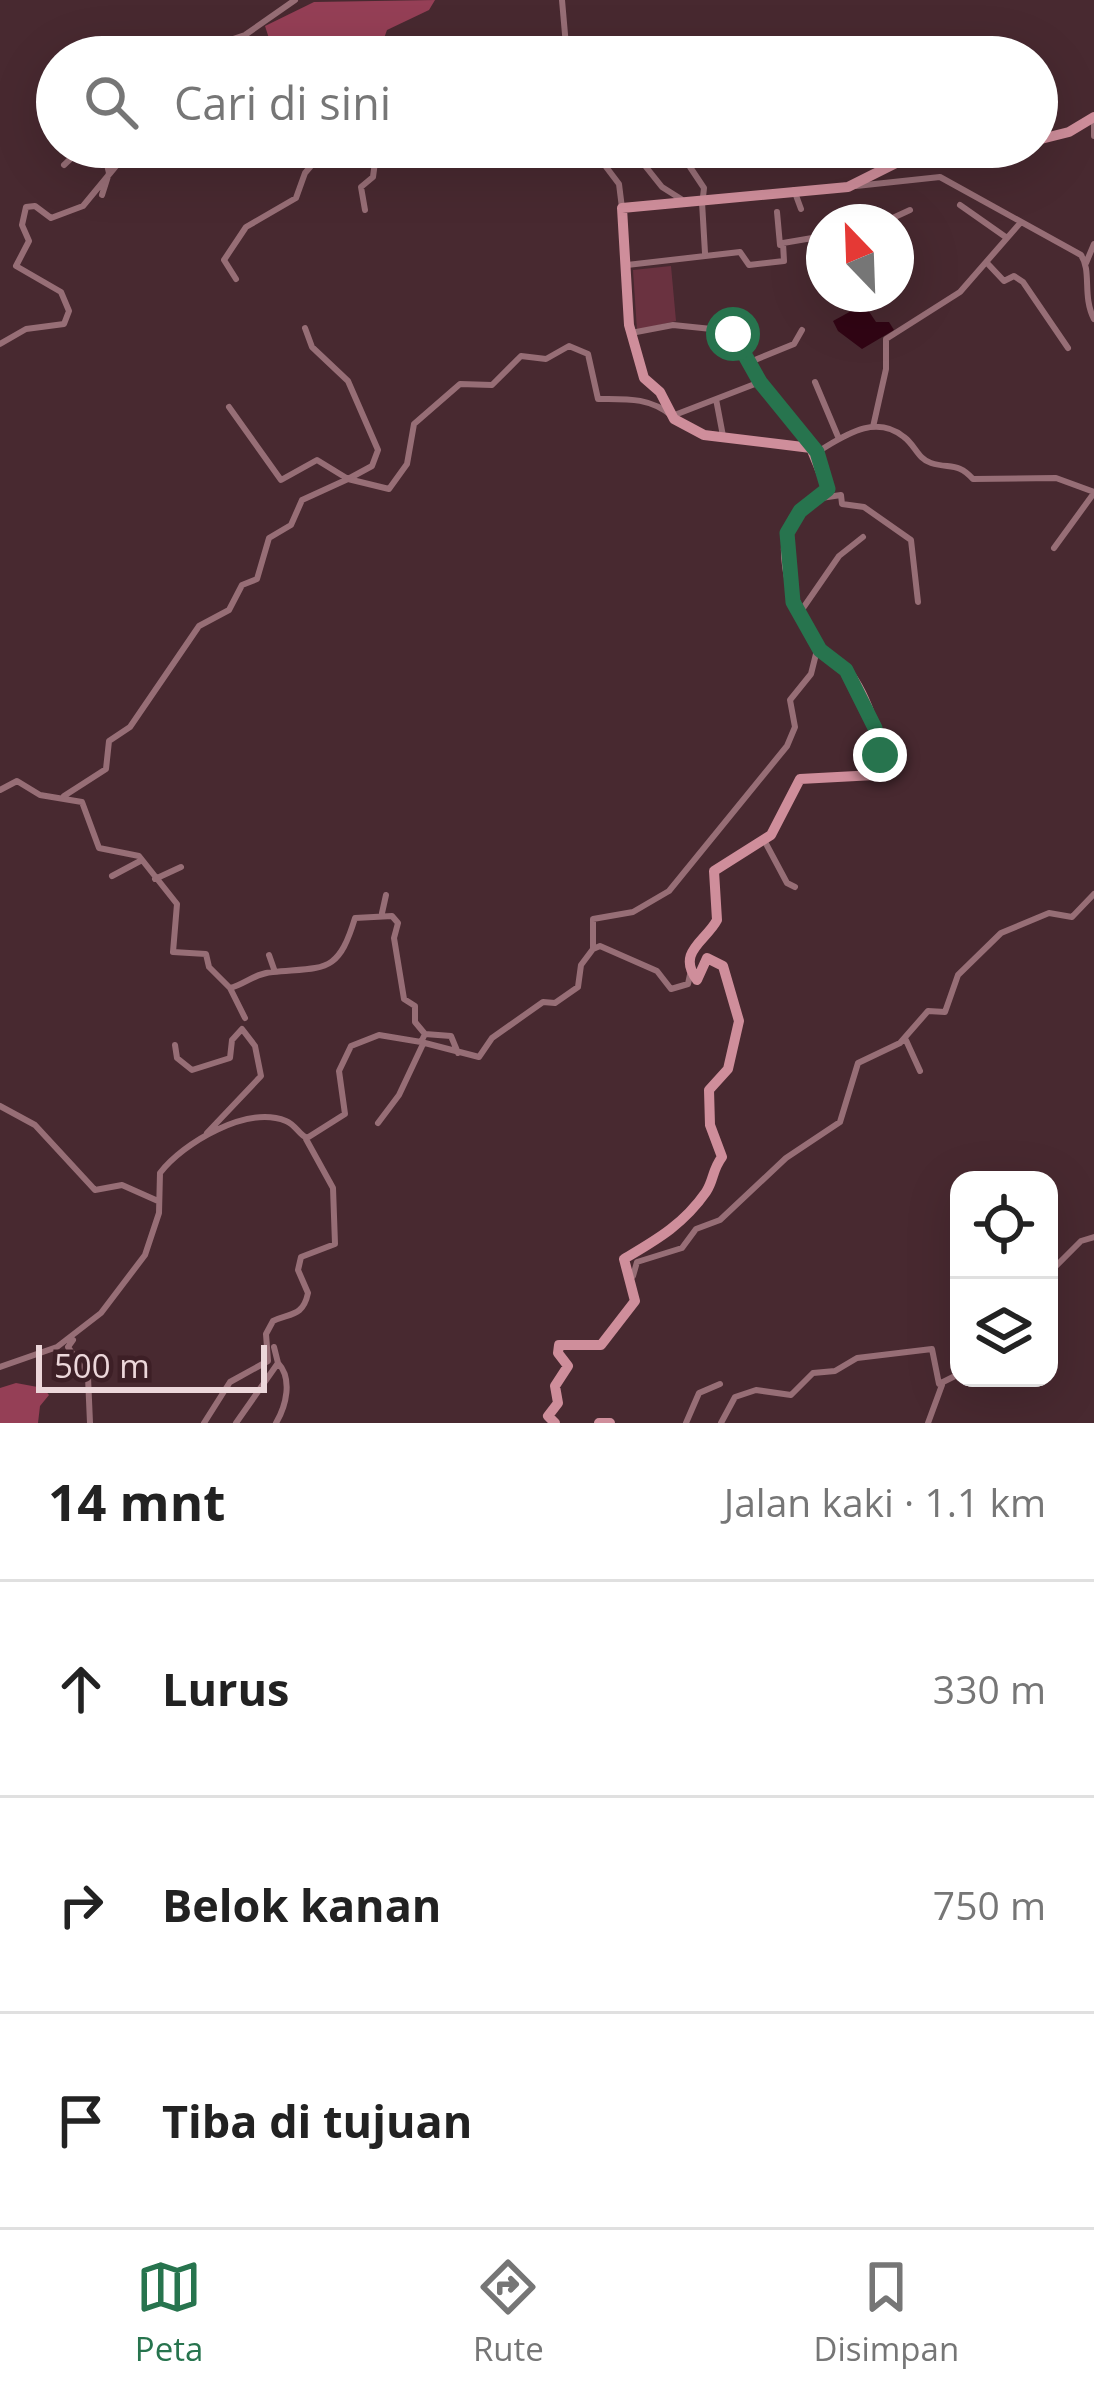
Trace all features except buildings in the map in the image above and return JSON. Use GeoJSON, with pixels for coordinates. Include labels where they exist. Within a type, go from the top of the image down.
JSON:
{"type":"FeatureCollection","features":[{"type":"Feature","properties":{"kind":"street"},"geometry":{"type":"LineString","coordinates":[[242,36],[295,0]]}},
{"type":"Feature","properties":{"kind":"street"},"geometry":{"type":"LineString","coordinates":[[562,0],[565,36]]}},
{"type":"Feature","properties":{"kind":"street"},"geometry":{"type":"LineString","coordinates":[[1094,117],[1094,136]]}},
{"type":"Feature","properties":{"kind":"street"},"geometry":{"type":"LineString","coordinates":[[1058,135],[1094,117]]}},
{"type":"Feature","properties":{"kind":"street"},"geometry":{"type":"LineString","coordinates":[[236,279],[224,260],[237,238],[250,224],[296,198],[309,168]]}},
{"type":"Feature","properties":{"kind":"street"},"geometry":{"type":"LineString","coordinates":[[365,210],[361,187],[373,176],[374,168]]}},
{"type":"Feature","properties":{"kind":"street"},"geometry":{"type":"LineString","coordinates":[[607,168],[618,183],[622,208],[631,333],[644,378],[660,392],[672,416]]}},
{"type":"Feature","properties":{"kind":"street"},"geometry":{"type":"LineString","coordinates":[[647,168],[662,187],[682,200]]}},
{"type":"Feature","properties":{"kind":"street"},"geometry":{"type":"LineString","coordinates":[[692,168],[704,188],[705,253]]}},
{"type":"Feature","properties":{"kind":"street"},"geometry":{"type":"LineString","coordinates":[[848,187],[885,168]]}},
{"type":"Feature","properties":{"kind":"street"},"geometry":{"type":"LineString","coordinates":[[103,195],[107,169]]}},
{"type":"Feature","properties":{"kind":"street"},"geometry":{"type":"LineString","coordinates":[[0,344],[26,329],[64,324],[69,310],[62,292],[16,266],[29,240],[22,225],[26,206],[39,208],[51,218],[78,209],[107,169]]}},
{"type":"Feature","properties":{"kind":"street"},"geometry":{"type":"LineString","coordinates":[[622,208],[937,177],[979,195],[1079,253],[1089,265]]}},
{"type":"Feature","properties":{"kind":"street"},"geometry":{"type":"LineString","coordinates":[[794,190],[801,209]]}},
{"type":"Feature","properties":{"kind":"street"},"geometry":{"type":"LineString","coordinates":[[973,213],[979,195]]}},
{"type":"Feature","properties":{"kind":"street"},"geometry":{"type":"LineString","coordinates":[[960,205],[1007,238]]}},
{"type":"Feature","properties":{"kind":"street"},"geometry":{"type":"LineString","coordinates":[[627,266],[705,253],[742,252],[748,265],[784,261],[777,212]]}},
{"type":"Feature","properties":{"kind":"street"},"geometry":{"type":"LineString","coordinates":[[873,427],[886,369],[886,339],[960,292],[1022,222]]}},
{"type":"Feature","properties":{"kind":"street"},"geometry":{"type":"LineString","coordinates":[[780,245],[806,240]]}},
{"type":"Feature","properties":{"kind":"street"},"geometry":{"type":"LineString","coordinates":[[1094,244],[1084,295],[1094,319]]}},
{"type":"Feature","properties":{"kind":"street"},"geometry":{"type":"LineString","coordinates":[[988,265],[1004,281],[1014,276],[1023,282],[1068,348]]}},
{"type":"Feature","properties":{"kind":"street"},"geometry":{"type":"LineString","coordinates":[[230,988],[275,972],[310,972],[329,965],[352,941],[353,920],[382,913],[398,922],[394,938],[404,999],[416,1006],[415,1022],[423,1038],[458,1053],[483,1055],[489,1041],[520,1016],[543,1002],[555,1004],[578,987],[581,965],[600,946],[657,971],[671,989],[688,984],[693,947],[717,920],[714,872],[764,840],[784,815],[800,779],[875,775],[882,769],[878,736],[865,703],[844,668],[817,646],[793,602],[787,533],[800,511],[828,483],[814,450],[760,382],[730,331],[672,325],[631,333]]}},
{"type":"Feature","properties":{"kind":"street"},"geometry":{"type":"LineString","coordinates":[[64,796],[106,770],[109,741],[130,727],[197,628],[229,610],[242,585],[257,579],[268,539],[291,525],[302,500],[372,466],[378,452],[347,381],[312,347],[305,328]]}},
{"type":"Feature","properties":{"kind":"street"},"geometry":{"type":"LineString","coordinates":[[750,362],[766,351],[794,344],[802,330]]}},
{"type":"Feature","properties":{"kind":"street"},"geometry":{"type":"LineString","coordinates":[[229,407],[280,479],[320,460],[348,478],[388,489],[407,464],[413,426],[458,385],[493,384],[520,357],[545,359],[568,346],[588,354],[598,399],[655,403],[688,431],[814,450],[873,427],[900,434],[922,458],[955,464],[973,479],[1056,478],[1094,493],[1054,548]]}},
{"type":"Feature","properties":{"kind":"street"},"geometry":{"type":"LineString","coordinates":[[672,416],[760,382]]}},
{"type":"Feature","properties":{"kind":"street"},"geometry":{"type":"LineString","coordinates":[[815,382],[839,440]]}},
{"type":"Feature","properties":{"kind":"street"},"geometry":{"type":"LineString","coordinates":[[716,399],[723,436]]}},
{"type":"Feature","properties":{"kind":"street"},"geometry":{"type":"LineString","coordinates":[[818,497],[841,494],[842,504],[865,507],[911,540],[919,602]]}},
{"type":"Feature","properties":{"kind":"street"},"geometry":{"type":"LineString","coordinates":[[799,615],[839,556],[863,537]]}},
{"type":"Feature","properties":{"kind":"street"},"geometry":{"type":"LineString","coordinates":[[592,950],[593,919],[629,914],[665,895],[745,805],[765,766],[788,745],[794,727],[790,700],[812,674],[817,646]]}},
{"type":"Feature","properties":{"kind":"street"},"geometry":{"type":"LineString","coordinates":[[0,790],[15,781],[40,796],[64,796],[88,808],[99,848],[132,853],[142,860],[178,906],[173,952],[206,954],[209,967],[230,988],[245,1018]]}},
{"type":"Feature","properties":{"kind":"street"},"geometry":{"type":"LineString","coordinates":[[764,840],[787,883],[795,887]]}},
{"type":"Feature","properties":{"kind":"street"},"geometry":{"type":"LineString","coordinates":[[112,876],[142,860]]}},
{"type":"Feature","properties":{"kind":"street"},"geometry":{"type":"LineString","coordinates":[[155,879],[181,868]]}},
{"type":"Feature","properties":{"kind":"street"},"geometry":{"type":"LineString","coordinates":[[555,1423],[548,1416],[558,1403],[555,1385],[568,1366],[557,1352],[559,1345],[601,1345],[635,1301],[637,1262],[681,1249],[697,1228],[720,1220],[787,1157],[838,1124],[858,1063],[905,1038],[928,1011],[946,1011],[958,975],[1000,934],[1049,913],[1072,917],[1094,894]]}},
{"type":"Feature","properties":{"kind":"street"},"geometry":{"type":"LineString","coordinates":[[382,913],[386,895]]}},
{"type":"Feature","properties":{"kind":"street"},"geometry":{"type":"LineString","coordinates":[[269,955],[275,972]]}},
{"type":"Feature","properties":{"kind":"street"},"geometry":{"type":"LineString","coordinates":[[635,1301],[624,1259],[673,1233],[705,1194],[711,1170],[722,1157],[711,1132],[709,1090],[728,1069],[738,1009],[723,966],[706,958],[699,980],[691,970]]}},
{"type":"Feature","properties":{"kind":"street"},"geometry":{"type":"LineString","coordinates":[[175,1045],[177,1058],[192,1070],[230,1058],[232,1040],[243,1028],[255,1046],[261,1076],[207,1133]]}},
{"type":"Feature","properties":{"kind":"street"},"geometry":{"type":"LineString","coordinates":[[306,1139],[345,1114],[338,1071],[351,1046],[380,1035],[451,1036],[458,1053]]}},
{"type":"Feature","properties":{"kind":"street"},"geometry":{"type":"LineString","coordinates":[[905,1038],[920,1071]]}},
{"type":"Feature","properties":{"kind":"street"},"geometry":{"type":"LineString","coordinates":[[378,1124],[399,1096],[419,1046],[432,1045]]}},
{"type":"Feature","properties":{"kind":"street"},"geometry":{"type":"LineString","coordinates":[[0,1106],[37,1126],[96,1190],[122,1185],[158,1201]]}},
{"type":"Feature","properties":{"kind":"street"},"geometry":{"type":"LineString","coordinates":[[90,1423],[88,1377],[68,1347],[143,1258],[158,1201],[160,1172],[190,1141],[263,1119],[287,1121],[306,1139],[333,1188],[335,1243],[302,1256],[298,1267],[308,1292],[306,1303],[299,1313],[269,1326]]}},
{"type":"Feature","properties":{"kind":"street"},"geometry":{"type":"LineString","coordinates":[[1058,1264],[1082,1241],[1094,1237]]}},
{"type":"Feature","properties":{"kind":"street"},"geometry":{"type":"LineString","coordinates":[[269,1326],[278,1363],[286,1374],[276,1423]]}},
{"type":"Feature","properties":{"kind":"street"},"geometry":{"type":"LineString","coordinates":[[203,1423],[230,1382],[268,1361],[269,1326]]}},
{"type":"Feature","properties":{"kind":"street"},"geometry":{"type":"LineString","coordinates":[[0,1367],[76,1336]]}},
{"type":"Feature","properties":{"kind":"street"},"geometry":{"type":"LineString","coordinates":[[721,1423],[734,1397],[755,1390],[790,1395],[813,1373],[835,1371],[857,1358],[932,1349],[942,1385],[928,1423]]}},
{"type":"Feature","properties":{"kind":"street"},"geometry":{"type":"LineString","coordinates":[[236,1423],[278,1363]]}},
{"type":"Feature","properties":{"kind":"street"},"geometry":{"type":"LineString","coordinates":[[942,1385],[950,1380]]}},
{"type":"Feature","properties":{"kind":"street"},"geometry":{"type":"LineString","coordinates":[[686,1423],[699,1393],[720,1384]]}},
{"type":"Feature","properties":{"kind":"street"},"geometry":{"type":"LineString","coordinates":[[599,1423],[610,1423]]}},
{"type":"Feature","properties":{"kind":"shaded area"},"geometry":{"type":"Polygon","coordinates":[[[435,0],[429,10],[387,30],[385,36],[268,36],[265,26],[314,2],[435,0]]]}},
{"type":"Feature","properties":{"kind":"shaded area"},"geometry":{"type":"Polygon","coordinates":[[[671,266],[676,321],[637,330],[633,270],[671,266]]]}},
{"type":"Feature","properties":{"kind":"shaded area"},"geometry":{"type":"Polygon","coordinates":[[[849,312],[869,312],[876,322],[889,322],[894,330],[862,349],[838,331],[833,321],[849,312]]]}},
{"type":"Feature","properties":{"kind":"shaded area"},"geometry":{"type":"Polygon","coordinates":[[[16,1383],[43,1388],[49,1395],[40,1406],[38,1423],[0,1423],[0,1388],[16,1383]]]}},
{"type":"Feature","properties":{"kind":"route"},"geometry":{"type":"LineString","coordinates":[[733,334],[760,382],[820,459],[828,489],[800,511],[787,533],[793,602],[820,650],[846,670],[865,703],[880,755]]}}]}
